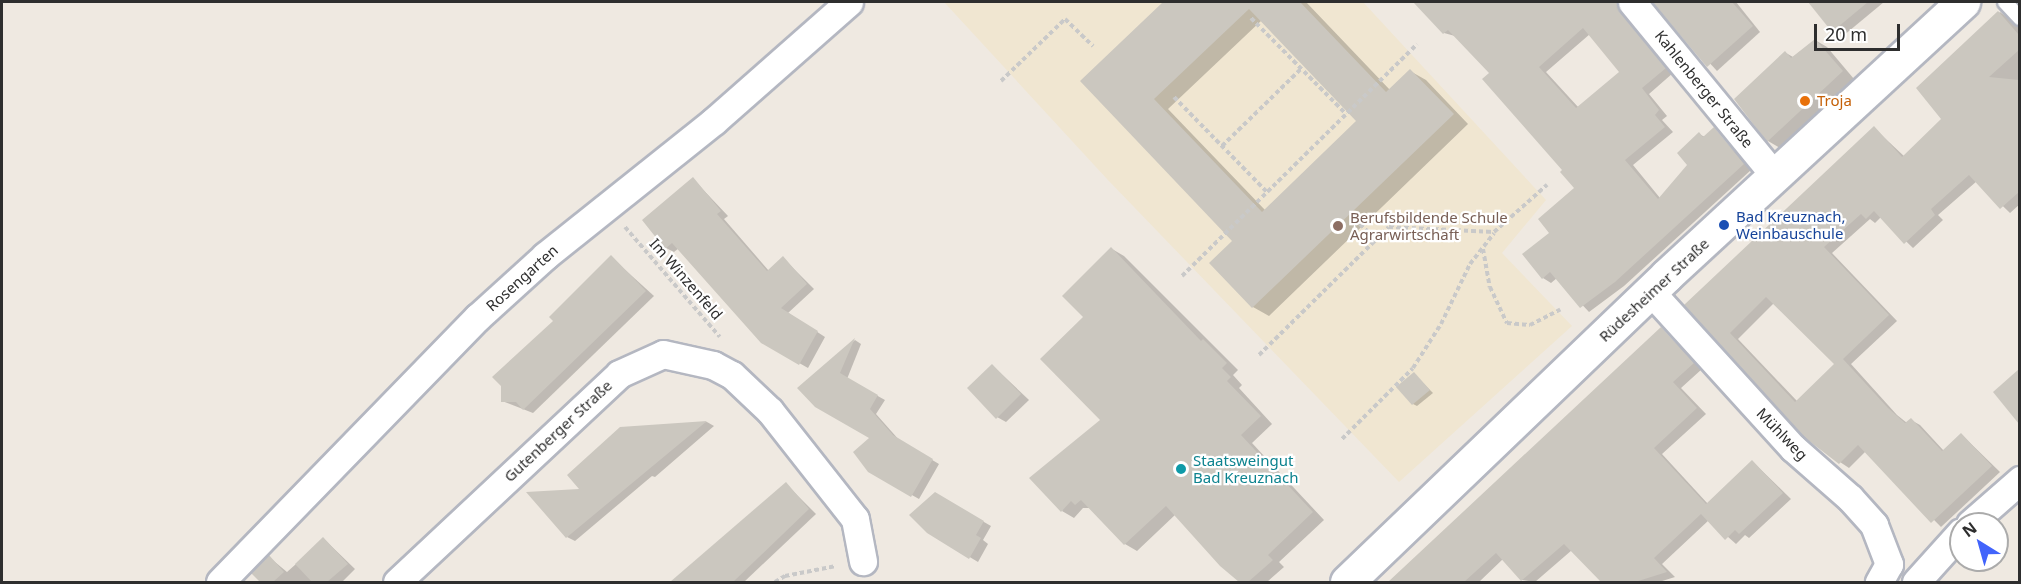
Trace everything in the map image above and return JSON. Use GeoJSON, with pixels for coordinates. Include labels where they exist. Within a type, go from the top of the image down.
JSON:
{"type":"FeatureCollection","features":[{"type":"Feature","properties":{"kind":"street","name":"Rosengarten"},"geometry":{"type":"LineString","coordinates":[[220,582],[478,317],[607,206],[714,121],[849,2]]}},
{"type":"Feature","properties":{"kind":"street","name":"Kahlenberger Straße"},"geometry":{"type":"LineString","coordinates":[[1632,2],[1775,176]]}},
{"type":"Feature","properties":{"kind":"street","name":"Rüdesheimer Straße"},"geometry":{"type":"LineString","coordinates":[[1347,582],[1651,292],[1963,2]]}},
{"type":"Feature","properties":{"kind":"street","name":"Mühlweg"},"geometry":{"type":"LineString","coordinates":[[1651,292],[1793,448],[1850,498],[1874,525],[1889,564],[1879,582]]}},
{"type":"Feature","properties":{"kind":"street","name":"Gutenberger Straße"},"geometry":{"type":"LineString","coordinates":[[397,582],[619,374],[663,354],[713,365],[732,375],[770,411],[855,519],[863,561]]}},
{"type":"Feature","properties":{"kind":"street"},"geometry":{"type":"LineString","coordinates":[[1983,512],[2019,480]]}},
{"type":"Feature","properties":{"kind":"street"},"geometry":{"type":"LineString","coordinates":[[1916,582],[1949,545]]}},
{"type":"Feature","properties":{"kind":"lane"},"geometry":{"type":"LineString","coordinates":[[2005,2],[2019,18]]}},
{"type":"Feature","properties":{"kind":"path"},"geometry":{"type":"LineString","coordinates":[[1251,18],[1346,114]]}},
{"type":"Feature","properties":{"kind":"path"},"geometry":{"type":"LineString","coordinates":[[1001,81],[1065,19],[1093,46]]}},
{"type":"Feature","properties":{"kind":"path"},"geometry":{"type":"LineString","coordinates":[[1182,276],[1417,44]]}},
{"type":"Feature","properties":{"kind":"path"},"geometry":{"type":"LineString","coordinates":[[1222,146],[1301,68]]}},
{"type":"Feature","properties":{"kind":"path"},"geometry":{"type":"LineString","coordinates":[[1174,97],[1267,192]]}},
{"type":"Feature","properties":{"kind":"path"},"geometry":{"type":"LineString","coordinates":[[1342,440],[1413,368],[1494,232],[1546,185]]}},
{"type":"Feature","properties":{"kind":"path","name":"Im Winzenfeld"},"geometry":{"type":"LineString","coordinates":[[607,206],[723,340],[732,375]]}},
{"type":"Feature","properties":{"kind":"path"},"geometry":{"type":"LineString","coordinates":[[1360,224],[1376,240]]}},
{"type":"Feature","properties":{"kind":"path"},"geometry":{"type":"LineString","coordinates":[[1259,355],[1389,227],[1494,232]]}},
{"type":"Feature","properties":{"kind":"path"},"geometry":{"type":"LineString","coordinates":[[1483,248],[1490,287],[1507,323],[1530,324],[1560,310]]}},
{"type":"Feature","properties":{"kind":"path"},"geometry":{"type":"LineString","coordinates":[[775,582],[785,576],[863,561]]}},
{"type":"Feature","properties":{"kind":"shaded area","name":"Berufsbildende Schule Agrarwirtschaft"},"geometry":{"type":"Polygon","coordinates":[[[944,2],[1363,2],[1546,200],[1502,253],[1572,326],[1399,482],[1107,179],[944,2]]]}},
{"type":"Feature","properties":{"kind":"building"},"geometry":{"type":"Polygon","coordinates":[[[1163,2],[1300,2],[1386,92],[1410,69],[1454,114],[1252,308],[1209,263],[1232,241],[1080,81],[1163,2]],[[1249,9],[1154,99],[1262,212],[1356,121],[1249,9]]]}},
{"type":"Feature","properties":{"kind":"building"},"geometry":{"type":"Polygon","coordinates":[[[1413,2],[1617,2],[1620,12],[1666,68],[1642,88],[1659,110],[1655,115],[1665,127],[1625,160],[1658,199],[1687,165],[1677,153],[1699,132],[1703,137],[1714,127],[1744,164],[1615,282],[1580,308],[1550,272],[1542,279],[1522,254],[1549,233],[1538,219],[1574,188],[1560,172],[1562,170],[1482,79],[1489,73],[1448,30],[1443,34],[1413,2]],[[1583,28],[1539,67],[1576,108],[1619,72],[1583,28]]]}},
{"type":"Feature","properties":{"kind":"building"},"geometry":{"type":"Polygon","coordinates":[[[1652,2],[1732,2],[1753,26],[1707,67],[1652,2]]]}},
{"type":"Feature","properties":{"kind":"building"},"geometry":{"type":"Polygon","coordinates":[[[1808,2],[1868,2],[1832,32],[1808,2]]]}},
{"type":"Feature","properties":{"kind":"building"},"geometry":{"type":"Polygon","coordinates":[[[1998,11],[2019,35],[2019,50],[1989,77],[2019,80],[2019,192],[2000,209],[1969,175],[1931,209],[1935,215],[1904,244],[1874,211],[1866,219],[1861,214],[1824,247],[1889,315],[1843,359],[1888,408],[1905,423],[1911,418],[1942,451],[1961,433],[1992,466],[1931,523],[1858,445],[1839,464],[1804,437],[1684,305],[1874,126],[1902,157],[1941,119],[1916,88],[1998,11]],[[1766,297],[1730,333],[1795,402],[1834,364],[1766,297]]]}},
{"type":"Feature","properties":{"kind":"building"},"geometry":{"type":"Polygon","coordinates":[[[1815,39],[1843,71],[1767,142],[1734,99],[1785,51],[1791,58],[1815,39]]]}},
{"type":"Feature","properties":{"kind":"building"},"geometry":{"type":"Polygon","coordinates":[[[693,177],[721,211],[717,214],[767,271],[783,256],[807,284],[781,308],[818,331],[799,365],[761,343],[672,243],[665,249],[642,220],[693,177]]]}},
{"type":"Feature","properties":{"kind":"building"},"geometry":{"type":"Polygon","coordinates":[[[1111,247],[1201,341],[1203,339],[1227,363],[1222,368],[1231,377],[1227,381],[1261,416],[1241,435],[1313,512],[1268,555],[1273,560],[1248,582],[1239,582],[1220,566],[1166,506],[1124,545],[1081,500],[1075,505],[1071,501],[1061,512],[1029,478],[1100,420],[1040,359],[1083,317],[1062,296],[1111,247]]]}},
{"type":"Feature","properties":{"kind":"building"},"geometry":{"type":"Polygon","coordinates":[[[611,255],[646,291],[523,410],[516,402],[501,402],[501,386],[492,377],[553,321],[549,317],[611,255]]]}},
{"type":"Feature","properties":{"kind":"building"},"geometry":{"type":"Polygon","coordinates":[[[1661,327],[1694,363],[1673,382],[1697,408],[1654,448],[1706,504],[1752,460],[1783,493],[1739,534],[1735,530],[1725,540],[1701,514],[1654,558],[1667,572],[1635,582],[1601,582],[1564,544],[1521,581],[1496,553],[1464,582],[1388,582],[1661,327]]]}},
{"type":"Feature","properties":{"kind":"building"},"geometry":{"type":"Polygon","coordinates":[[[855,338],[840,373],[878,395],[870,409],[893,435],[933,459],[911,497],[868,472],[853,452],[869,438],[815,407],[797,388],[855,338]]]}},
{"type":"Feature","properties":{"kind":"building"},"geometry":{"type":"Polygon","coordinates":[[[992,364],[1021,394],[996,419],[967,388],[992,364]]]}},
{"type":"Feature","properties":{"kind":"building"},"geometry":{"type":"Polygon","coordinates":[[[2019,369],[2019,424],[1993,392],[2019,369]]]}},
{"type":"Feature","properties":{"kind":"building"},"geometry":{"type":"Polygon","coordinates":[[[1414,372],[1430,390],[1412,405],[1396,387],[1414,372]]]}},
{"type":"Feature","properties":{"kind":"building"},"geometry":{"type":"Polygon","coordinates":[[[707,421],[566,538],[526,492],[579,489],[567,475],[620,427],[707,421]]]}},
{"type":"Feature","properties":{"kind":"building"},"geometry":{"type":"Polygon","coordinates":[[[786,482],[809,509],[733,582],[670,582],[786,482]]]}},
{"type":"Feature","properties":{"kind":"building"},"geometry":{"type":"Polygon","coordinates":[[[935,492],[984,521],[976,535],[981,538],[969,559],[927,533],[909,515],[935,492]]]}},
{"type":"Feature","properties":{"kind":"building"},"geometry":{"type":"Polygon","coordinates":[[[323,537],[348,564],[327,582],[312,582],[295,564],[323,537]]]}},
{"type":"Feature","properties":{"kind":"building"},"geometry":{"type":"Polygon","coordinates":[[[269,555],[284,572],[273,582],[260,582],[251,573],[269,555]]]}},
{"type":"Feature","properties":{"kind":"place","name":"Troja"},"geometry":{"type":"Point","coordinates":[1805,101]}},
{"type":"Feature","properties":{"kind":"place","name":"Bad Kreuznach, Weinbauschule"},"geometry":{"type":"Point","coordinates":[1724,225]}},
{"type":"Feature","properties":{"kind":"place","name":"Berufsbildende Schule Agrarwirtschaft"},"geometry":{"type":"Point","coordinates":[1338,226]}},
{"type":"Feature","properties":{"kind":"place","name":"Staatsweingut Bad Kreuznach"},"geometry":{"type":"Point","coordinates":[1181,469]}}]}
